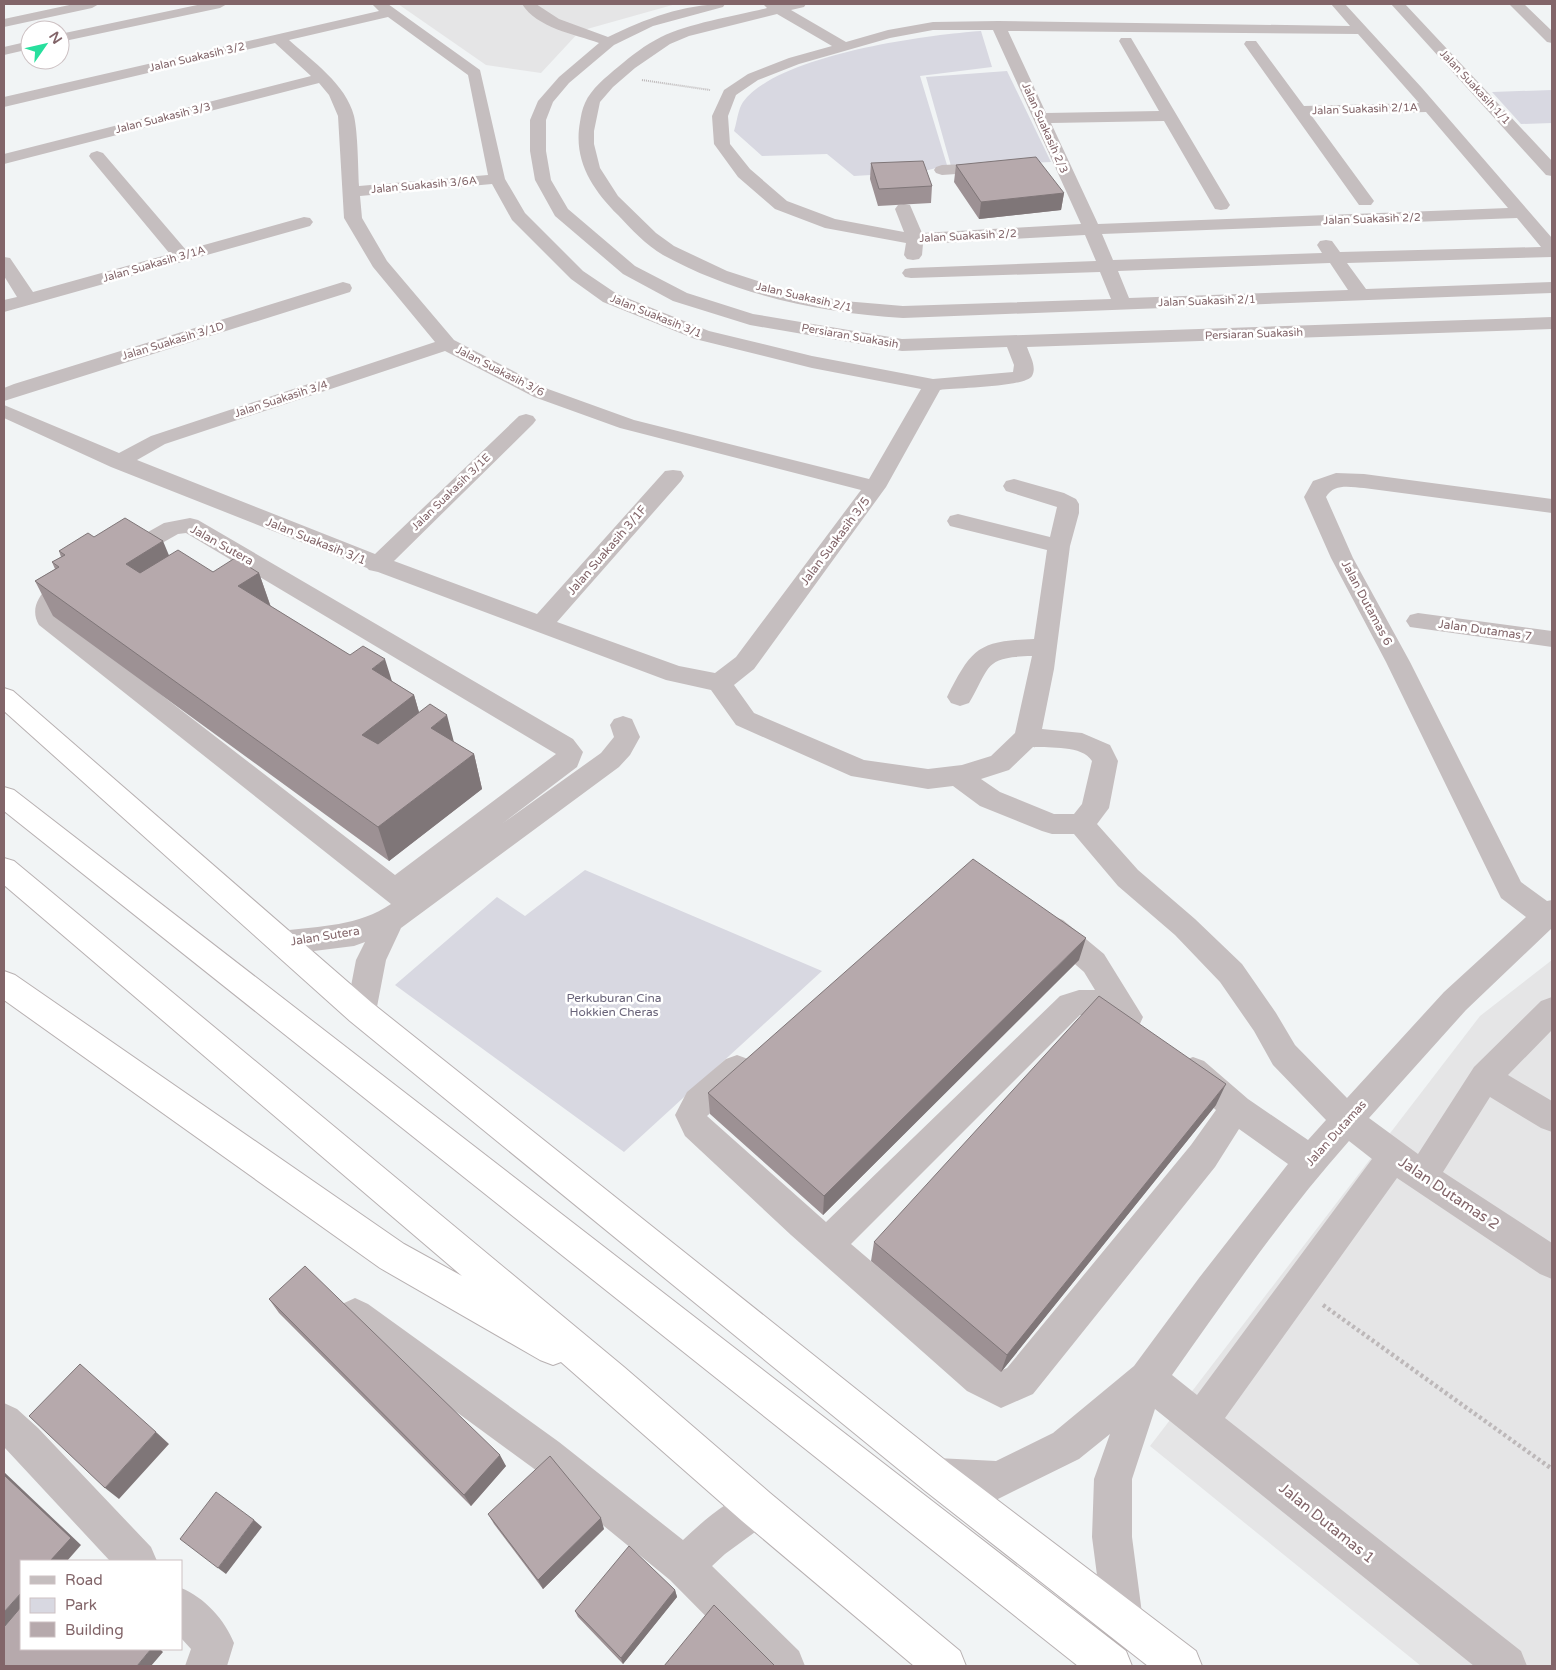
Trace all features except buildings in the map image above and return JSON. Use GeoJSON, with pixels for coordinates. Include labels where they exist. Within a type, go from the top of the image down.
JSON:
{"type":"FeatureCollection","features":[{"type":"Feature","properties":{"kind":"highway"},"geometry":{"type":"LineString","coordinates":[[4,697],[361,1012],[937,1477],[1181,1666]]}},
{"type":"Feature","properties":{"kind":"highway"},"geometry":{"type":"LineString","coordinates":[[4,797],[1111,1666]]}},
{"type":"Feature","properties":{"kind":"highway"},"geometry":{"type":"LineString","coordinates":[[4,870],[611,1380],[756,1507],[945,1666]]}},
{"type":"Feature","properties":{"kind":"highway"},"geometry":{"type":"LineString","coordinates":[[4,984],[392,1256],[611,1380]]}},
{"type":"Feature","properties":{"kind":"street"},"geometry":{"type":"LineString","coordinates":[[4,23],[92,4]]}},
{"type":"Feature","properties":{"kind":"street"},"geometry":{"type":"LineString","coordinates":[[70,36],[220,4]]}},
{"type":"Feature","properties":{"kind":"street"},"geometry":{"type":"LineString","coordinates":[[529,4],[536,12],[549,19],[609,42]]}},
{"type":"Feature","properties":{"kind":"street","name":"Persiaran Suakasih"},"geometry":{"type":"LineString","coordinates":[[718,4],[648,23],[609,42],[564,80],[546,101],[538,120],[538,151],[543,180],[561,212],[629,270],[680,297],[750,319],[902,345],[1552,323]]}},
{"type":"Feature","properties":{"kind":"street","name":"Jalan Suakasih 2/1"},"geometry":{"type":"LineString","coordinates":[[799,4],[773,6],[674,36],[646,53],[616,77],[593,103],[586,128],[586,152],[600,186],[606,194],[666,249],[706,270],[758,287],[830,306],[873,312],[907,293],[1122,304],[1552,288]]}},
{"type":"Feature","properties":{"kind":"street"},"geometry":{"type":"LineString","coordinates":[[1338,4],[1359,30],[1430,107],[1552,251]]}},
{"type":"Feature","properties":{"kind":"street","name":"Jalan Suakasih 1/1"},"geometry":{"type":"LineString","coordinates":[[1398,4],[1552,171]]}},
{"type":"Feature","properties":{"kind":"street"},"geometry":{"type":"LineString","coordinates":[[1516,4],[1545,25],[1552,39]]}},
{"type":"Feature","properties":{"kind":"street"},"geometry":{"type":"LineString","coordinates":[[773,6],[845,46]]}},
{"type":"Feature","properties":{"kind":"street","name":"Jalan Suakasih 3/2"},"geometry":{"type":"LineString","coordinates":[[4,102],[278,38],[385,8]]}},
{"type":"Feature","properties":{"kind":"street","name":"Jalan Suakasih 3/1"},"geometry":{"type":"LineString","coordinates":[[385,8],[475,73],[497,179],[518,216],[577,275],[610,298],[702,335],[812,362],[933,385],[960,381],[1010,378],[1023,375],[1024,365],[1015,342]]}},
{"type":"Feature","properties":{"kind":"street"},"geometry":{"type":"LineString","coordinates":[[1181,11],[1186,26]]}},
{"type":"Feature","properties":{"kind":"street","name":"Jalan Suakasih 2/3"},"geometry":{"type":"LineString","coordinates":[[998,25],[1092,230],[1122,304]]}},
{"type":"Feature","properties":{"kind":"street"},"geometry":{"type":"LineString","coordinates":[[729,93],[753,77],[794,61],[888,34],[933,26],[1186,26],[1359,30]]}},
{"type":"Feature","properties":{"kind":"street","name":"Jalan Suakasih 3/6"},"geometry":{"type":"LineString","coordinates":[[278,38],[322,78],[336,94],[346,116],[353,218],[379,263],[447,344],[541,393],[627,424],[875,487]]}},
{"type":"Feature","properties":{"kind":"street"},"geometry":{"type":"LineString","coordinates":[[1126,41],[1221,205]]}},
{"type":"Feature","properties":{"kind":"street","name":"Jalan Suakasih 2/1A"},"geometry":{"type":"LineString","coordinates":[[1251,44],[1365,201]]}},
{"type":"Feature","properties":{"kind":"street"},"geometry":{"type":"LineString","coordinates":[[4,51],[20,47]]}},
{"type":"Feature","properties":{"kind":"street","name":"Jalan Suakasih 3/3"},"geometry":{"type":"LineString","coordinates":[[4,159],[322,78]]}},
{"type":"Feature","properties":{"kind":"street","name":"Jalan Suakasih 2/2"},"geometry":{"type":"LineString","coordinates":[[729,93],[720,116],[722,144],[744,174],[781,205],[831,224],[915,239],[1519,213]]}},
{"type":"Feature","properties":{"kind":"street","name":"Jalan Suakasih 2/1A"},"geometry":{"type":"LineString","coordinates":[[1300,111],[1430,107]]}},
{"type":"Feature","properties":{"kind":"street"},"geometry":{"type":"LineString","coordinates":[[1042,118],[1170,116]]}},
{"type":"Feature","properties":{"kind":"street"},"geometry":{"type":"LineString","coordinates":[[97,156],[181,255]]}},
{"type":"Feature","properties":{"kind":"street"},"geometry":{"type":"LineString","coordinates":[[1042,166],[1062,166]]}},
{"type":"Feature","properties":{"kind":"street"},"geometry":{"type":"LineString","coordinates":[[942,170],[1012,168]]}},
{"type":"Feature","properties":{"kind":"street","name":"Jalan Suakasih 3/6A"},"geometry":{"type":"LineString","coordinates":[[352,192],[497,179]]}},
{"type":"Feature","properties":{"kind":"street"},"geometry":{"type":"LineString","coordinates":[[902,345],[915,239],[904,209]]}},
{"type":"Feature","properties":{"kind":"street"},"geometry":{"type":"LineString","coordinates":[[1310,221],[1362,296]]}},
{"type":"Feature","properties":{"kind":"street","name":"Jalan Suakasih 3/1A"},"geometry":{"type":"LineString","coordinates":[[4,306],[304,222]]}},
{"type":"Feature","properties":{"kind":"street"},"geometry":{"type":"LineString","coordinates":[[907,293],[1106,266],[1552,251]]}},
{"type":"Feature","properties":{"kind":"street"},"geometry":{"type":"LineString","coordinates":[[4,262],[28,299]]}},
{"type":"Feature","properties":{"kind":"street","name":"Jalan Suakasih 3/1D"},"geometry":{"type":"LineString","coordinates":[[4,395],[21,388],[343,288]]}},
{"type":"Feature","properties":{"kind":"street","name":"Jalan Suakasih 3/4"},"geometry":{"type":"LineString","coordinates":[[119,462],[158,440],[447,344]]}},
{"type":"Feature","properties":{"kind":"street","name":"Jalan Suakasih 3/5"},"geometry":{"type":"LineString","coordinates":[[719,683],[745,663],[875,487],[933,385]]}},
{"type":"Feature","properties":{"kind":"street","name":"Jalan Suakasih 3/1"},"geometry":{"type":"LineString","coordinates":[[4,411],[119,462],[377,565],[675,674],[719,683]]}},
{"type":"Feature","properties":{"kind":"street","name":"Jalan Suakasih 3/1E"},"geometry":{"type":"LineString","coordinates":[[377,565],[526,420]]}},
{"type":"Feature","properties":{"kind":"street","name":"Jalan Suakasih 3/1F"},"geometry":{"type":"LineString","coordinates":[[541,625],[673,476]]}},
{"type":"Feature","properties":{"kind":"street","name":"Jalan Dutamas 6"},"geometry":{"type":"LineString","coordinates":[[1549,913],[1511,890],[1398,662],[1342,558],[1315,497],[1321,486],[1336,480],[1552,506]]}},
{"type":"Feature","properties":{"kind":"street"},"geometry":{"type":"LineString","coordinates":[[719,683],[745,719],[860,769],[928,780],[963,775],[1000,763],[1027,737],[1042,669],[1059,546],[1068,513],[1068,504],[1056,498],[1014,486]]}},
{"type":"Feature","properties":{"kind":"street"},"geometry":{"type":"LineString","coordinates":[[958,521],[1059,546]]}},
{"type":"Feature","properties":{"kind":"street","name":"Jalan Sutera"},"geometry":{"type":"LineString","coordinates":[[282,943],[354,934],[399,905],[568,760],[570,752],[556,741],[190,524],[172,528],[52,595],[45,608],[47,620],[399,905]]}},
{"type":"Feature","properties":{"kind":"street","name":"Jalan Dutamas 7"},"geometry":{"type":"LineString","coordinates":[[1418,621],[1552,639]]}},
{"type":"Feature","properties":{"kind":"street"},"geometry":{"type":"LineString","coordinates":[[960,697],[976,663],[986,654],[1000,648],[1044,647]]}},
{"type":"Feature","properties":{"kind":"street"},"geometry":{"type":"LineString","coordinates":[[399,905],[610,760],[622,748],[627,737],[623,725]]}},
{"type":"Feature","properties":{"kind":"street"},"geometry":{"type":"LineString","coordinates":[[957,775],[990,799],[1052,824],[1081,824],[1095,808],[1105,761],[1101,752],[1082,742],[1027,737]]}},
{"type":"Feature","properties":{"kind":"street","name":"Jalan Dutamas 2"},"geometry":{"type":"LineString","coordinates":[[1081,824],[1128,878],[1185,928],[1231,973],[1265,1022],[1284,1055],[1348,1121],[1422,1177],[1552,1262]]}},
{"type":"Feature","properties":{"kind":"street","name":"Jalan Sutera"},"geometry":{"type":"LineString","coordinates":[[361,1012],[371,960],[399,905]]}},
{"type":"Feature","properties":{"kind":"street"},"geometry":{"type":"LineString","coordinates":[[827,1244],[1071,1005],[1084,1000],[1097,1003],[1138,1025],[1094,962],[1029,907]]}},
{"type":"Feature","properties":{"kind":"street","name":"Jalan Dutamas"},"geometry":{"type":"LineString","coordinates":[[1147,1379],[1211,1290],[1310,1161],[1455,1001],[1549,913]]}},
{"type":"Feature","properties":{"kind":"street"},"geometry":{"type":"LineString","coordinates":[[1422,1177],[1485,1077],[1552,1010]]}},
{"type":"Feature","properties":{"kind":"street"},"geometry":{"type":"LineString","coordinates":[[758,1051],[698,1102],[691,1115],[696,1126],[980,1378],[1001,1390],[1020,1381],[1203,1156],[1230,1116],[1238,1109]]}},
{"type":"Feature","properties":{"kind":"street"},"geometry":{"type":"LineString","coordinates":[[1175,1055],[1238,1109],[1310,1161]]}},
{"type":"Feature","properties":{"kind":"street"},"geometry":{"type":"LineString","coordinates":[[1485,1077],[1552,1118]]}},
{"type":"Feature","properties":{"kind":"street"},"geometry":{"type":"LineString","coordinates":[[1200,1422],[1394,1156]]}},
{"type":"Feature","properties":{"kind":"street"},"geometry":{"type":"LineString","coordinates":[[355,1316],[546,1455],[684,1566],[784,1666]]}},
{"type":"Feature","properties":{"kind":"street"},"geometry":{"type":"LineString","coordinates":[[937,1477],[998,1480],[1066,1446],[1147,1379]]}},
{"type":"Feature","properties":{"kind":"street"},"geometry":{"type":"LineString","coordinates":[[1123,1621],[1112,1537],[1113,1479],[1147,1379]]}},
{"type":"Feature","properties":{"kind":"street","name":"Jalan Dutamas 1"},"geometry":{"type":"LineString","coordinates":[[1147,1379],[1506,1666]]}},
{"type":"Feature","properties":{"kind":"street"},"geometry":{"type":"LineString","coordinates":[[4,1422],[25,1441],[136,1560]]}},
{"type":"Feature","properties":{"kind":"street"},"geometry":{"type":"LineString","coordinates":[[684,1566],[711,1540],[756,1507]]}},
{"type":"Feature","properties":{"kind":"street"},"geometry":{"type":"LineString","coordinates":[[182,1609],[214,1643],[206,1666]]}},
{"type":"Feature","properties":{"kind":"path"},"geometry":{"type":"LineString","coordinates":[[616,77],[729,93]]}},
{"type":"Feature","properties":{"kind":"path"},"geometry":{"type":"LineString","coordinates":[[1298,1287],[1552,1469]]}},
{"type":"Feature","properties":{"kind":"shaded area"},"geometry":{"type":"Polygon","coordinates":[[[398,4],[676,4],[580,31],[541,73],[486,65],[398,4]]]}},
{"type":"Feature","properties":{"kind":"shaded area"},"geometry":{"type":"Polygon","coordinates":[[[1552,960],[1552,1666],[1421,1666],[1150,1446],[1480,1016],[1552,960]]]}},
{"type":"Feature","properties":{"kind":"green space"},"geometry":{"type":"Polygon","coordinates":[[[981,31],[992,67],[920,76],[947,165],[921,172],[854,176],[827,154],[762,156],[734,131],[743,102],[761,86],[787,72],[854,50],[925,37],[981,31]]]}},
{"type":"Feature","properties":{"kind":"green space"},"geometry":{"type":"Polygon","coordinates":[[[1007,71],[1051,162],[951,166],[926,77],[1007,71]]]}},
{"type":"Feature","properties":{"kind":"green space"},"geometry":{"type":"Polygon","coordinates":[[[1552,90],[1552,123],[1521,124],[1492,92],[1552,90]]]}},
{"type":"Feature","properties":{"kind":"green space","name":"Perkuburan Cina Hokkien Cheras"},"geometry":{"type":"Polygon","coordinates":[[[585,870],[822,971],[624,1152],[395,985],[497,897],[525,916],[585,870]]]}}]}
